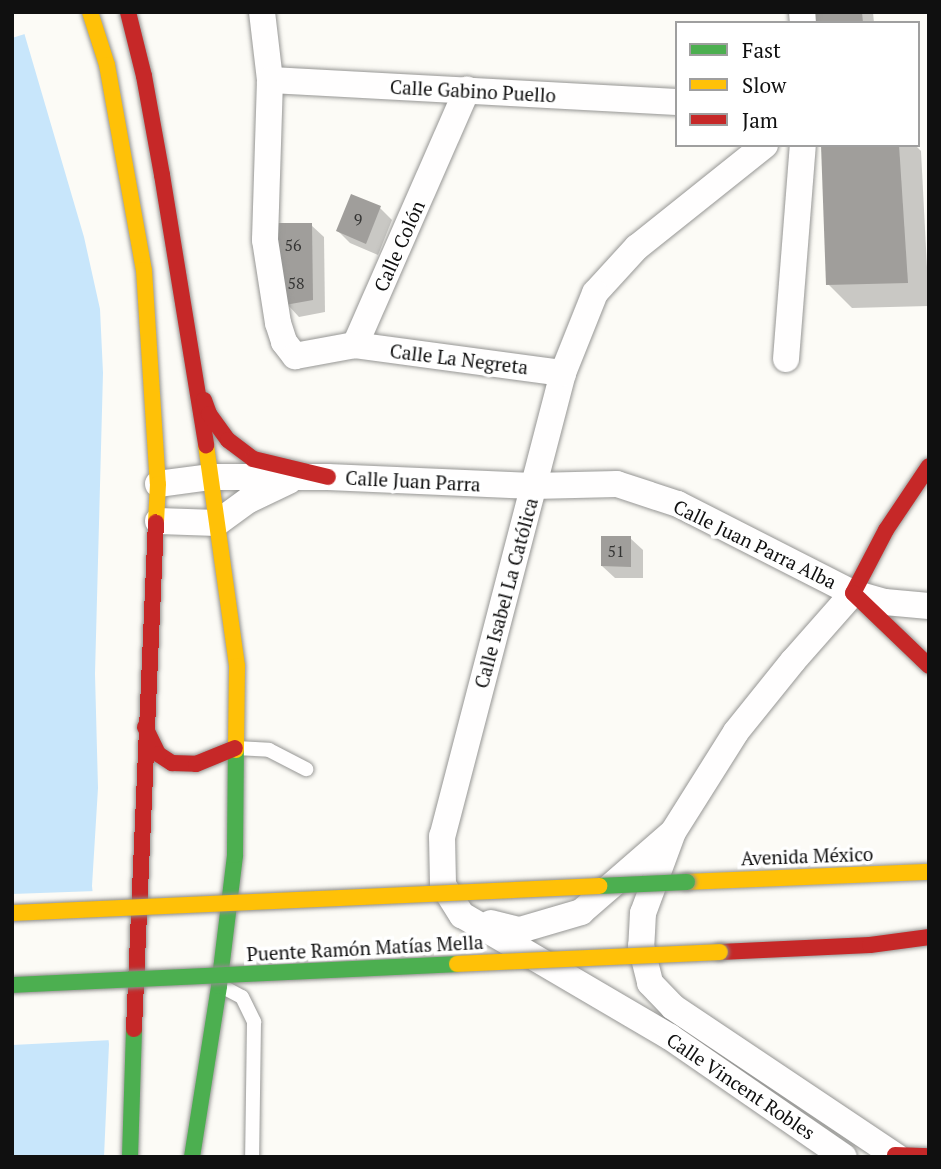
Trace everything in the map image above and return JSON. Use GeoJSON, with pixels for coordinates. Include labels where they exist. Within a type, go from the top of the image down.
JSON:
{"type":"FeatureCollection","features":[{"type":"Feature","properties":{"kind":"main road"},"geometry":{"type":"LineString","coordinates":[[90,12],[107,65],[129,171],[144,270],[158,484],[145,727],[130,1157]]}},
{"type":"Feature","properties":{"kind":"main road"},"geometry":{"type":"LineString","coordinates":[[128,12],[156,137],[218,523],[237,666],[234,748],[235,855],[219,986],[192,1157]]}},
{"type":"Feature","properties":{"kind":"main road"},"geometry":{"type":"LineString","coordinates":[[195,376],[209,414],[228,440],[253,459],[328,477]]}},
{"type":"Feature","properties":{"kind":"main road"},"geometry":{"type":"LineString","coordinates":[[929,466],[886,530],[853,593],[929,666]]}},
{"type":"Feature","properties":{"kind":"main road"},"geometry":{"type":"LineString","coordinates":[[145,727],[159,754],[172,764],[195,764],[234,748]]}},
{"type":"Feature","properties":{"kind":"main road"},"geometry":{"type":"LineString","coordinates":[[905,873],[929,859]]}},
{"type":"Feature","properties":{"kind":"main road","name":"Avenida México"},"geometry":{"type":"LineString","coordinates":[[12,912],[929,872]]}},
{"type":"Feature","properties":{"kind":"main road"},"geometry":{"type":"LineString","coordinates":[[870,944],[929,937]]}},
{"type":"Feature","properties":{"kind":"main road"},"geometry":{"type":"LineString","coordinates":[[870,944],[929,953]]}},
{"type":"Feature","properties":{"kind":"main road","name":"Puente Ramón Matías Mella"},"geometry":{"type":"LineString","coordinates":[[12,985],[870,944]]}},
{"type":"Feature","properties":{"kind":"main road"},"geometry":{"type":"LineString","coordinates":[[896,1156],[929,1156]]}},
{"type":"Feature","properties":{"kind":"street"},"geometry":{"type":"LineString","coordinates":[[262,12],[270,80],[265,240],[278,323],[284,342],[295,356],[355,345]]}},
{"type":"Feature","properties":{"kind":"street","name":"Calle Gabino Puello"},"geometry":{"type":"LineString","coordinates":[[270,80],[675,102]]}},
{"type":"Feature","properties":{"kind":"street","name":"Calle Colón"},"geometry":{"type":"LineString","coordinates":[[355,345],[467,90]]}},
{"type":"Feature","properties":{"kind":"street","name":"Calle Isabel La Católica"},"geometry":{"type":"LineString","coordinates":[[638,1017],[463,915],[443,884],[443,836],[563,373],[595,293],[637,247],[762,147]]}},
{"type":"Feature","properties":{"kind":"street"},"geometry":{"type":"LineString","coordinates":[[786,359],[803,147]]}},
{"type":"Feature","properties":{"kind":"street","name":"Calle La Negreta"},"geometry":{"type":"LineString","coordinates":[[355,345],[563,373]]}},
{"type":"Feature","properties":{"kind":"street","name":"Calle Juan Parra"},"geometry":{"type":"LineString","coordinates":[[158,484],[210,477],[328,477],[533,486]]}},
{"type":"Feature","properties":{"kind":"street","name":"Calle Juan Parra"},"geometry":{"type":"LineString","coordinates":[[218,523],[249,500],[294,479]]}},
{"type":"Feature","properties":{"kind":"street","name":"Calle Juan Parra Alba"},"geometry":{"type":"LineString","coordinates":[[533,486],[618,484],[678,504],[853,593],[885,602],[929,607]]}},
{"type":"Feature","properties":{"kind":"street"},"geometry":{"type":"LineString","coordinates":[[158,521],[218,523]]}},
{"type":"Feature","properties":{"kind":"street"},"geometry":{"type":"LineString","coordinates":[[853,593],[793,661],[736,732],[673,832],[643,913],[640,946],[650,983],[673,1007],[896,1156]]}},
{"type":"Feature","properties":{"kind":"street"},"geometry":{"type":"LineString","coordinates":[[463,915],[520,930],[581,912],[673,832]]}},
{"type":"Feature","properties":{"kind":"street","name":"Calle Vincent Robles"},"geometry":{"type":"LineString","coordinates":[[638,1017],[844,1157]]}},
{"type":"Feature","properties":{"kind":"lane"},"geometry":{"type":"LineString","coordinates":[[234,748],[269,750],[306,769]]}},
{"type":"Feature","properties":{"kind":"lane"},"geometry":{"type":"LineString","coordinates":[[219,986],[242,997],[254,1022],[251,1157]]}},
{"type":"Feature","properties":{"kind":"water"},"geometry":{"type":"Polygon","coordinates":[[[12,12],[18,12],[84,237],[100,309],[103,373],[95,674],[98,788],[92,886],[109,1044],[104,1157],[12,1157],[12,12]]]}},
{"type":"Feature","properties":{"kind":"pier"},"geometry":{"type":"Polygon","coordinates":[[[12,12],[21,12],[28,33],[12,38],[12,12]]]}},
{"type":"Feature","properties":{"kind":"pier"},"geometry":{"type":"Polygon","coordinates":[[[96,891],[112,1040],[12,1045],[12,894],[96,891]]]}},
{"type":"Feature","properties":{"kind":"building"},"geometry":{"type":"Polygon","coordinates":[[[816,12],[862,12],[863,21],[816,21],[816,12]]]}},
{"type":"Feature","properties":{"kind":"building"},"geometry":{"type":"Polygon","coordinates":[[[821,147],[899,147],[908,283],[826,285],[821,147]]]}},
{"type":"Feature","properties":{"kind":"building"},"geometry":{"type":"Polygon","coordinates":[[[351,194],[381,206],[366,244],[336,231],[351,194]]]}},
{"type":"Feature","properties":{"kind":"building"},"geometry":{"type":"Polygon","coordinates":[[[275,223],[312,223],[313,300],[285,305],[275,223]]]}},
{"type":"Feature","properties":{"kind":"building"},"geometry":{"type":"Polygon","coordinates":[[[601,536],[631,536],[631,567],[601,566],[601,536]]]}},
{"type":"Feature","properties":{"kind":"traffic: fast"},"geometry":{"type":"LineString","coordinates":[[192,1157],[219,986],[235,855],[236,750]]}},
{"type":"Feature","properties":{"kind":"traffic: fast"},"geometry":{"type":"LineString","coordinates":[[599,886],[687,882]]}},
{"type":"Feature","properties":{"kind":"traffic: fast"},"geometry":{"type":"LineString","coordinates":[[12,985],[457,964]]}},
{"type":"Feature","properties":{"kind":"traffic: fast"},"geometry":{"type":"LineString","coordinates":[[130,1157],[134,1029]]}},
{"type":"Feature","properties":{"kind":"traffic: slow"},"geometry":{"type":"LineString","coordinates":[[90,12],[107,65],[144,270],[158,484],[156,522]]}},
{"type":"Feature","properties":{"kind":"traffic: slow"},"geometry":{"type":"LineString","coordinates":[[206,445],[237,666],[236,750]]}},
{"type":"Feature","properties":{"kind":"traffic: slow"},"geometry":{"type":"LineString","coordinates":[[687,882],[929,872]]}},
{"type":"Feature","properties":{"kind":"traffic: slow"},"geometry":{"type":"LineString","coordinates":[[12,913],[599,886]]}},
{"type":"Feature","properties":{"kind":"traffic: slow"},"geometry":{"type":"LineString","coordinates":[[457,964],[720,952]]}},
{"type":"Feature","properties":{"kind":"traffic: jam"},"geometry":{"type":"LineString","coordinates":[[128,12],[144,76],[162,175],[206,445]]}},
{"type":"Feature","properties":{"kind":"traffic: jam"},"geometry":{"type":"LineString","coordinates":[[204,400],[209,414],[228,440],[253,459],[328,477]]}},
{"type":"Feature","properties":{"kind":"traffic: jam"},"geometry":{"type":"LineString","coordinates":[[929,466],[886,530],[853,593],[929,666]]}},
{"type":"Feature","properties":{"kind":"traffic: jam"},"geometry":{"type":"LineString","coordinates":[[134,1029],[156,522]]}},
{"type":"Feature","properties":{"kind":"traffic: jam"},"geometry":{"type":"LineString","coordinates":[[145,727],[158,754],[172,763],[196,764],[235,748]]}},
{"type":"Feature","properties":{"kind":"traffic: jam"},"geometry":{"type":"LineString","coordinates":[[720,952],[870,945],[929,937]]}},
{"type":"Feature","properties":{"kind":"traffic: jam"},"geometry":{"type":"LineString","coordinates":[[895,1155],[929,1156]]}}]}
